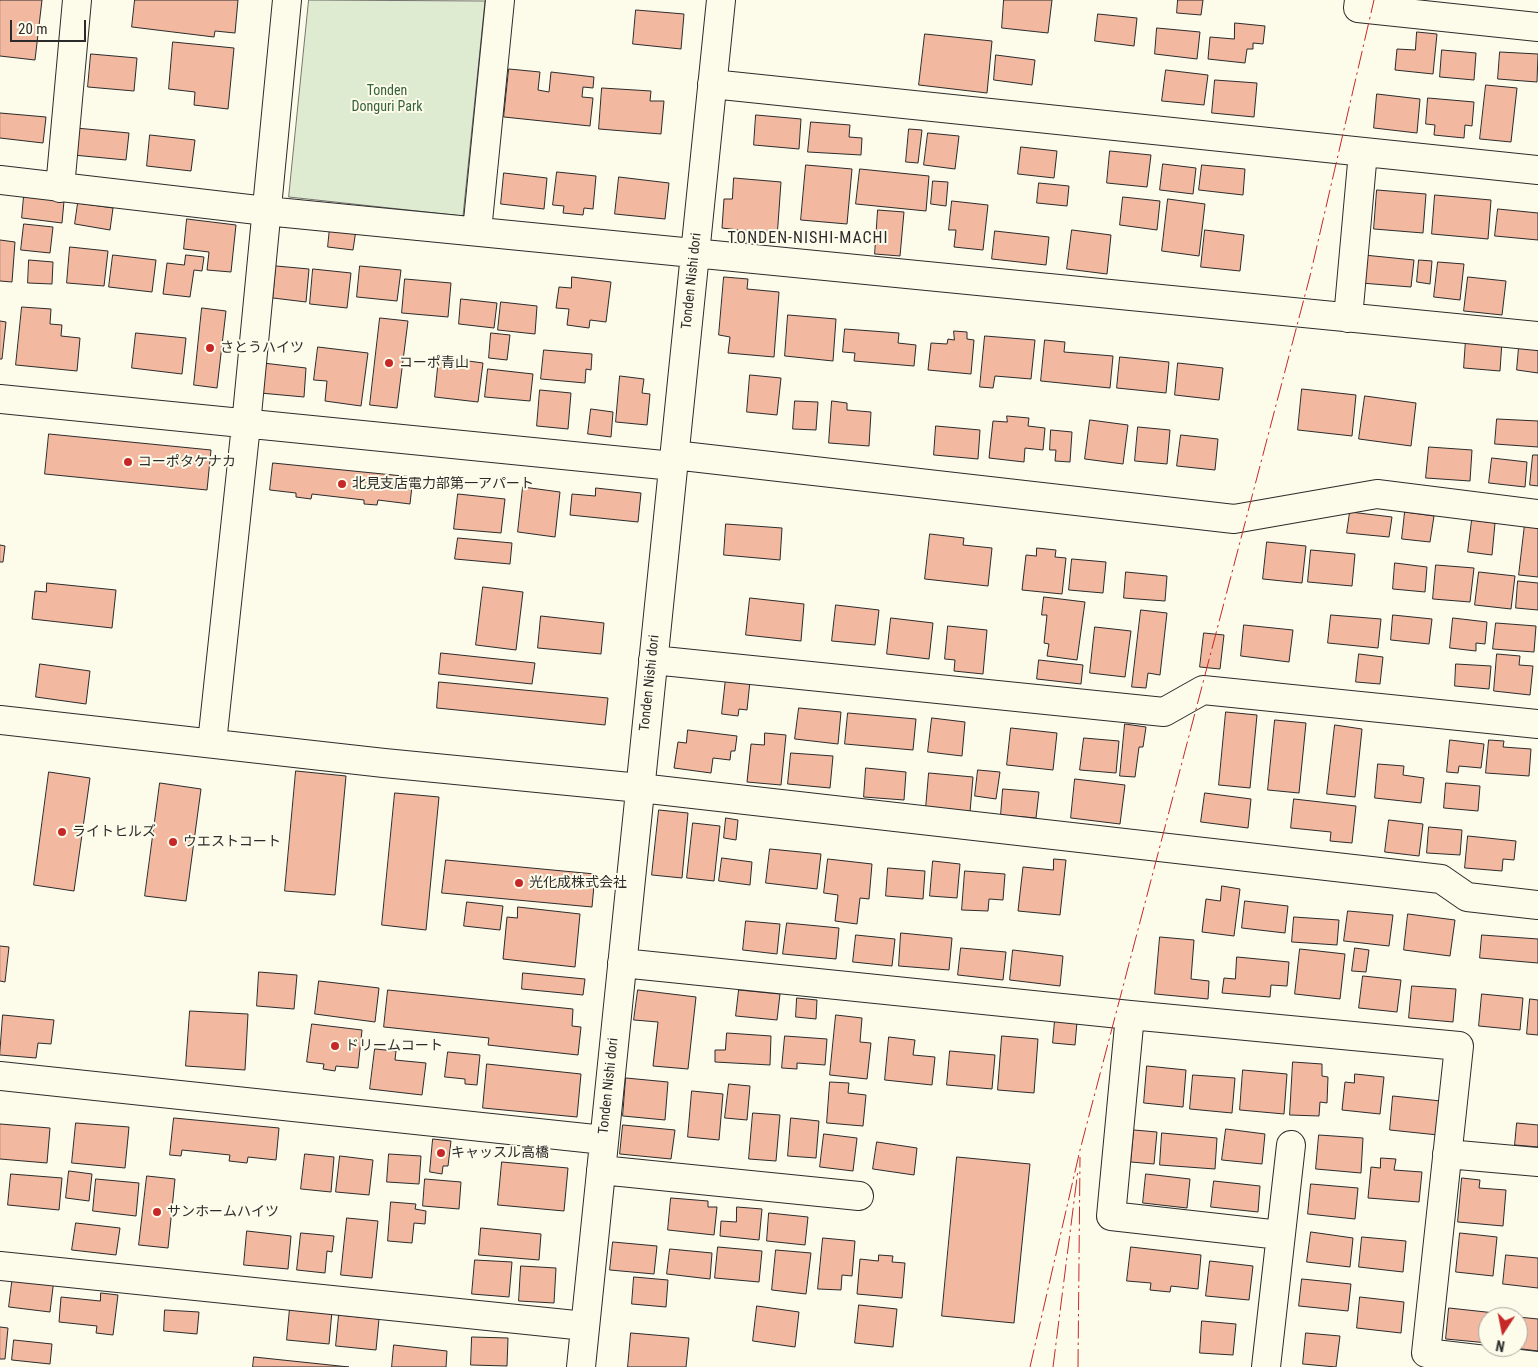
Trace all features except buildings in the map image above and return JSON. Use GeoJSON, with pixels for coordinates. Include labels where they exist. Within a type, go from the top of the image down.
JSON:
{"type":"FeatureCollection","features":[{"type":"Feature","properties":{"kind":"street"},"geometry":{"type":"LineString","coordinates":[[60,188],[77,0]]}},
{"type":"Feature","properties":{"kind":"street"},"geometry":{"type":"LineString","coordinates":[[212,743],[246,425],[287,0]]}},
{"type":"Feature","properties":{"kind":"street"},"geometry":{"type":"LineString","coordinates":[[477,231],[500,0]]}},
{"type":"Feature","properties":{"kind":"street","name":"Tonden Nishi dori"},"geometry":{"type":"LineString","coordinates":[[581,1367],[721,0]]}},
{"type":"Feature","properties":{"kind":"street"},"geometry":{"type":"LineString","coordinates":[[1359,0],[1358,8],[1538,27]]}},
{"type":"Feature","properties":{"kind":"street"},"geometry":{"type":"LineString","coordinates":[[712,84],[1538,170]]}},
{"type":"Feature","properties":{"kind":"street"},"geometry":{"type":"LineString","coordinates":[[1348,318],[1363,152]]}},
{"type":"Feature","properties":{"kind":"street"},"geometry":{"type":"LineString","coordinates":[[0,180],[266,211],[1538,336]]}},
{"type":"Feature","properties":{"kind":"street"},"geometry":{"type":"LineString","coordinates":[[0,399],[246,425],[673,461],[1234,519],[1377,494],[1538,514]]}},
{"type":"Feature","properties":{"kind":"street"},"geometry":{"type":"LineString","coordinates":[[653,660],[1164,712],[1203,690],[1538,724]]}},
{"type":"Feature","properties":{"kind":"street"},"geometry":{"type":"LineString","coordinates":[[0,720],[384,763],[640,788],[1441,880],[1467,897],[1538,905]]}},
{"type":"Feature","properties":{"kind":"street"},"geometry":{"type":"LineString","coordinates":[[622,963],[1130,1015],[1459,1046],[1426,1353],[1538,1366]]}},
{"type":"Feature","properties":{"kind":"street"},"geometry":{"type":"LineString","coordinates":[[1130,1015],[1111,1216],[1280,1236]]}},
{"type":"Feature","properties":{"kind":"street"},"geometry":{"type":"LineString","coordinates":[[0,1076],[604,1140]]}},
{"type":"Feature","properties":{"kind":"street"},"geometry":{"type":"LineString","coordinates":[[1266,1367],[1291,1145]]}},
{"type":"Feature","properties":{"kind":"street"},"geometry":{"type":"LineString","coordinates":[[1447,1154],[1538,1162]]}},
{"type":"Feature","properties":{"kind":"street"},"geometry":{"type":"LineString","coordinates":[[601,1170],[859,1196]]}},
{"type":"Feature","properties":{"kind":"street"},"geometry":{"type":"LineString","coordinates":[[0,1266],[585,1326]]}},
{"type":"Feature","properties":{"kind":"green space","name":"Tonden Donguri Park"},"geometry":{"type":"Polygon","coordinates":[[[309,0],[485,1],[463,216],[289,197],[309,0]]]}},
{"type":"Feature","properties":{"kind":"power"},"geometry":{"type":"LineString","coordinates":[[1030,1367],[1080,1150],[1310,276],[1374,0]]}},
{"type":"Feature","properties":{"kind":"power"},"geometry":{"type":"LineString","coordinates":[[1078,1367],[1080,1157]]}},
{"type":"Feature","properties":{"kind":"power"},"geometry":{"type":"LineString","coordinates":[[1053,1367],[1078,1170]]}},
{"type":"Feature","properties":{"kind":"place","name":"さとうハイツ"},"geometry":{"type":"Point","coordinates":[210,348]}},
{"type":"Feature","properties":{"kind":"place","name":"コーポ青山"},"geometry":{"type":"Point","coordinates":[389,363]}},
{"type":"Feature","properties":{"kind":"place","name":"コーポタケナカ"},"geometry":{"type":"Point","coordinates":[128,462]}},
{"type":"Feature","properties":{"kind":"place","name":"北見支店電力部第一アパート"},"geometry":{"type":"Point","coordinates":[342,484]}},
{"type":"Feature","properties":{"kind":"place","name":"ライトヒルズ"},"geometry":{"type":"Point","coordinates":[62,832]}},
{"type":"Feature","properties":{"kind":"place","name":"ウエストコート"},"geometry":{"type":"Point","coordinates":[173,842]}},
{"type":"Feature","properties":{"kind":"place","name":"光化成株式会社"},"geometry":{"type":"Point","coordinates":[519,883]}},
{"type":"Feature","properties":{"kind":"place","name":"ドリームコート"},"geometry":{"type":"Point","coordinates":[335,1046]}},
{"type":"Feature","properties":{"kind":"place","name":"キャッスル高橋"},"geometry":{"type":"Point","coordinates":[441,1153]}},
{"type":"Feature","properties":{"kind":"place","name":"サンホームハイツ"},"geometry":{"type":"Point","coordinates":[157,1212]}},
{"type":"Feature","properties":{"kind":"district","name":"TONDEN-NISHI-MACHI"},"geometry":{"type":"Point","coordinates":[808,239]}}]}
